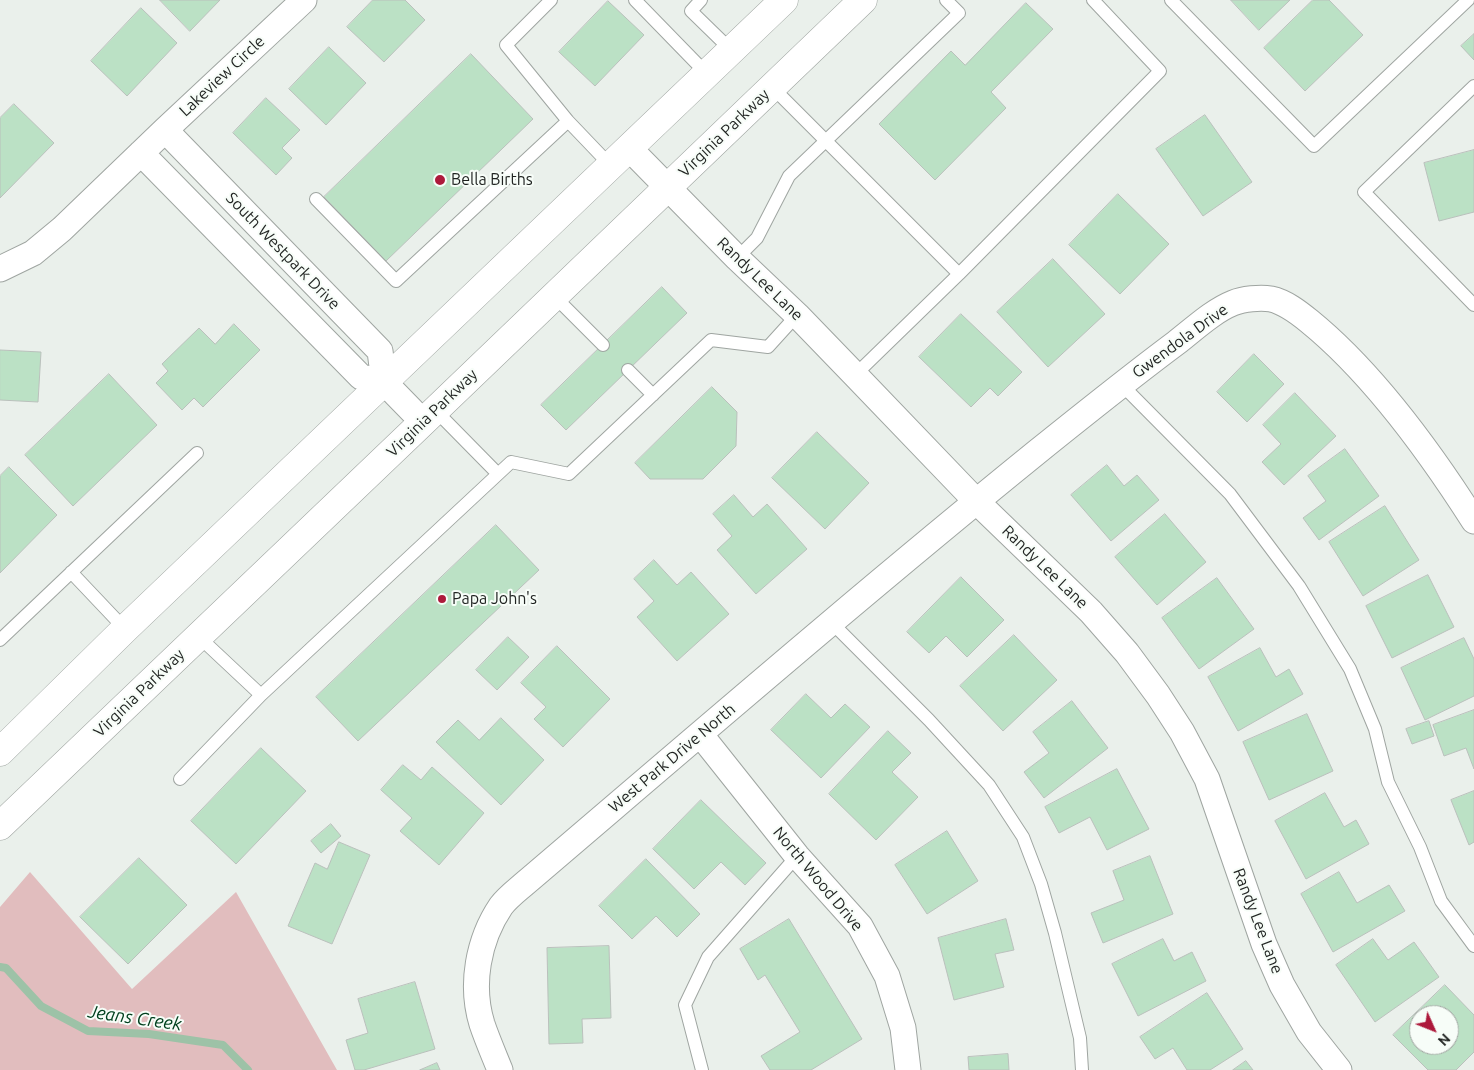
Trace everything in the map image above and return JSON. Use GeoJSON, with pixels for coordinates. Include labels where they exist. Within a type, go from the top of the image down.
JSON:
{"type":"FeatureCollection","features":[{"type":"Feature","properties":{"kind":"main road"},"geometry":{"type":"LineString","coordinates":[[0,752],[125,629],[784,0]]}},
{"type":"Feature","properties":{"kind":"main road","name":"Virginia Parkway"},"geometry":{"type":"LineString","coordinates":[[0,826],[863,0]]}},
{"type":"Feature","properties":{"kind":"street","name":"Lakeview Circle"},"geometry":{"type":"LineString","coordinates":[[0,270],[33,253],[62,229],[164,130],[304,0]]}},
{"type":"Feature","properties":{"kind":"street","name":"South Westpark Drive"},"geometry":{"type":"LineString","coordinates":[[141,153],[361,378],[384,382],[380,351],[164,130]]}},
{"type":"Feature","properties":{"kind":"street","name":"Randy Lee Lane"},"geometry":{"type":"LineString","coordinates":[[620,157],[667,187],[855,374],[976,501],[1091,612],[1127,653],[1182,732],[1207,779],[1264,944],[1282,985],[1310,1032],[1339,1070]]}},
{"type":"Feature","properties":{"kind":"street","name":"Gwendola Drive"},"geometry":{"type":"LineString","coordinates":[[976,501],[1121,384],[1213,315],[1234,302],[1272,299],[1294,309],[1321,331],[1350,359],[1401,417],[1455,491],[1474,521]]}},
{"type":"Feature","properties":{"kind":"street"},"geometry":{"type":"LineString","coordinates":[[384,382],[429,416]]}},
{"type":"Feature","properties":{"kind":"street","name":"West Park Drive North"},"geometry":{"type":"LineString","coordinates":[[500,1070],[482,1023],[477,995],[477,972],[481,949],[502,906],[523,884],[976,501]]}},
{"type":"Feature","properties":{"kind":"street","name":"North Wood Drive"},"geometry":{"type":"LineString","coordinates":[[700,734],[797,856],[860,926],[887,976],[903,1028],[908,1070]]}},
{"type":"Feature","properties":{"kind":"lane"},"geometry":{"type":"LineString","coordinates":[[551,0],[506,46],[568,121],[620,157]]}},
{"type":"Feature","properties":{"kind":"lane"},"geometry":{"type":"LineString","coordinates":[[635,0],[707,74]]}},
{"type":"Feature","properties":{"kind":"lane"},"geometry":{"type":"LineString","coordinates":[[701,0],[691,11],[731,50]]}},
{"type":"Feature","properties":{"kind":"lane"},"geometry":{"type":"LineString","coordinates":[[737,258],[757,238],[789,176],[828,141],[959,14],[946,0]]}},
{"type":"Feature","properties":{"kind":"lane"},"geometry":{"type":"LineString","coordinates":[[855,374],[960,274],[1160,71],[1093,0]]}},
{"type":"Feature","properties":{"kind":"lane"},"geometry":{"type":"LineString","coordinates":[[1171,0],[1314,146],[1468,0]]}},
{"type":"Feature","properties":{"kind":"lane"},"geometry":{"type":"LineString","coordinates":[[1474,86],[1364,192],[1474,306]]}},
{"type":"Feature","properties":{"kind":"lane"},"geometry":{"type":"LineString","coordinates":[[772,87],[960,274]]}},
{"type":"Feature","properties":{"kind":"lane"},"geometry":{"type":"LineString","coordinates":[[316,199],[396,281],[568,121]]}},
{"type":"Feature","properties":{"kind":"lane"},"geometry":{"type":"LineString","coordinates":[[554,296],[603,345]]}},
{"type":"Feature","properties":{"kind":"lane"},"geometry":{"type":"LineString","coordinates":[[180,779],[261,695],[511,462],[569,474],[711,340],[768,347],[796,315]]}},
{"type":"Feature","properties":{"kind":"lane"},"geometry":{"type":"LineString","coordinates":[[628,370],[653,395]]}},
{"type":"Feature","properties":{"kind":"lane"},"geometry":{"type":"LineString","coordinates":[[1121,384],[1230,494],[1299,586],[1350,669],[1375,729],[1388,782],[1420,847],[1441,901],[1474,946]]}},
{"type":"Feature","properties":{"kind":"lane"},"geometry":{"type":"LineString","coordinates":[[429,416],[498,474]]}},
{"type":"Feature","properties":{"kind":"lane"},"geometry":{"type":"LineString","coordinates":[[0,640],[196,453]]}},
{"type":"Feature","properties":{"kind":"lane"},"geometry":{"type":"LineString","coordinates":[[71,572],[125,629]]}},
{"type":"Feature","properties":{"kind":"lane"},"geometry":{"type":"LineString","coordinates":[[831,622],[929,720],[989,785],[1023,836],[1041,884],[1055,933],[1080,1038],[1082,1070]]}},
{"type":"Feature","properties":{"kind":"lane"},"geometry":{"type":"LineString","coordinates":[[198,636],[261,695]]}},
{"type":"Feature","properties":{"kind":"lane"},"geometry":{"type":"LineString","coordinates":[[702,1070],[685,1005],[708,957],[797,856]]}},
{"type":"Feature","properties":{"kind":"shaded area"},"geometry":{"type":"Polygon","coordinates":[[[30,872],[132,989],[236,892],[337,1070],[0,1070],[0,907],[30,872]]]}},
{"type":"Feature","properties":{"kind":"building"},"geometry":{"type":"Polygon","coordinates":[[[160,0],[220,0],[190,31],[160,0]]]}},
{"type":"Feature","properties":{"kind":"building"},"geometry":{"type":"Polygon","coordinates":[[[373,0],[405,0],[425,20],[384,62],[347,27],[373,0]]]}},
{"type":"Feature","properties":{"kind":"building"},"geometry":{"type":"Polygon","coordinates":[[[1231,0],[1290,0],[1259,30],[1231,0]]]}},
{"type":"Feature","properties":{"kind":"building"},"geometry":{"type":"Polygon","coordinates":[[[1313,0],[1329,0],[1363,35],[1305,91],[1264,48],[1313,0]]]}},
{"type":"Feature","properties":{"kind":"building"},"geometry":{"type":"Polygon","coordinates":[[[608,1],[644,35],[595,86],[559,52],[608,1]]]}},
{"type":"Feature","properties":{"kind":"building"},"geometry":{"type":"Polygon","coordinates":[[[1026,3],[1053,29],[991,92],[1006,108],[935,180],[879,124],[951,51],[965,65],[1026,3]]]}},
{"type":"Feature","properties":{"kind":"building"},"geometry":{"type":"Polygon","coordinates":[[[141,8],[177,43],[127,96],[91,61],[141,8]]]}},
{"type":"Feature","properties":{"kind":"building"},"geometry":{"type":"Polygon","coordinates":[[[1474,34],[1474,60],[1461,46],[1474,34]]]}},
{"type":"Feature","properties":{"kind":"building"},"geometry":{"type":"Polygon","coordinates":[[[329,47],[366,83],[326,125],[289,89],[329,47]]]}},
{"type":"Feature","properties":{"kind":"building"},"geometry":{"type":"Polygon","coordinates":[[[471,54],[533,119],[386,261],[324,197],[471,54]]]}},
{"type":"Feature","properties":{"kind":"building"},"geometry":{"type":"Polygon","coordinates":[[[266,98],[300,130],[282,148],[292,158],[276,175],[233,133],[266,98]]]}},
{"type":"Feature","properties":{"kind":"building"},"geometry":{"type":"Polygon","coordinates":[[[14,104],[54,143],[0,198],[0,118],[14,104]]]}},
{"type":"Feature","properties":{"kind":"building"},"geometry":{"type":"Polygon","coordinates":[[[1205,115],[1252,182],[1203,216],[1156,149],[1205,115]]]}},
{"type":"Feature","properties":{"kind":"building"},"geometry":{"type":"Polygon","coordinates":[[[1474,150],[1474,212],[1439,221],[1424,163],[1474,150]]]}},
{"type":"Feature","properties":{"kind":"building"},"geometry":{"type":"Polygon","coordinates":[[[1118,194],[1169,244],[1120,294],[1069,245],[1118,194]]]}},
{"type":"Feature","properties":{"kind":"building"},"geometry":{"type":"Polygon","coordinates":[[[1053,259],[1105,314],[1048,367],[997,312],[1053,259]]]}},
{"type":"Feature","properties":{"kind":"building"},"geometry":{"type":"Polygon","coordinates":[[[662,287],[687,313],[566,430],[541,405],[662,287]]]}},
{"type":"Feature","properties":{"kind":"building"},"geometry":{"type":"Polygon","coordinates":[[[961,314],[1022,372],[998,396],[990,388],[971,407],[919,357],[961,314]]]}},
{"type":"Feature","properties":{"kind":"building"},"geometry":{"type":"Polygon","coordinates":[[[234,324],[260,350],[203,407],[194,398],[182,410],[156,383],[168,371],[162,364],[199,328],[215,344],[234,324]]]}},
{"type":"Feature","properties":{"kind":"building"},"geometry":{"type":"Polygon","coordinates":[[[0,350],[41,352],[38,402],[0,400],[0,350]]]}},
{"type":"Feature","properties":{"kind":"building"},"geometry":{"type":"Polygon","coordinates":[[[1254,354],[1284,384],[1247,422],[1217,392],[1254,354]]]}},
{"type":"Feature","properties":{"kind":"building"},"geometry":{"type":"Polygon","coordinates":[[[109,374],[157,425],[73,506],[25,455],[109,374]]]}},
{"type":"Feature","properties":{"kind":"building"},"geometry":{"type":"Polygon","coordinates":[[[712,387],[737,412],[736,446],[703,479],[650,479],[635,463],[712,387]]]}},
{"type":"Feature","properties":{"kind":"building"},"geometry":{"type":"Polygon","coordinates":[[[1295,393],[1336,436],[1284,485],[1262,462],[1281,444],[1263,425],[1295,393]]]}},
{"type":"Feature","properties":{"kind":"building"},"geometry":{"type":"Polygon","coordinates":[[[817,432],[869,483],[825,529],[772,478],[817,432]]]}},
{"type":"Feature","properties":{"kind":"building"},"geometry":{"type":"Polygon","coordinates":[[[1345,449],[1379,496],[1319,540],[1303,518],[1326,501],[1308,476],[1345,449]]]}},
{"type":"Feature","properties":{"kind":"building"},"geometry":{"type":"Polygon","coordinates":[[[1107,465],[1124,486],[1137,475],[1159,500],[1111,541],[1071,495],[1107,465]]]}},
{"type":"Feature","properties":{"kind":"building"},"geometry":{"type":"Polygon","coordinates":[[[9,467],[57,515],[0,573],[0,476],[9,467]]]}},
{"type":"Feature","properties":{"kind":"building"},"geometry":{"type":"Polygon","coordinates":[[[734,495],[753,517],[767,504],[807,549],[756,594],[717,550],[732,536],[713,514],[734,495]]]}},
{"type":"Feature","properties":{"kind":"building"},"geometry":{"type":"Polygon","coordinates":[[[1385,506],[1419,560],[1363,596],[1329,542],[1385,506]]]}},
{"type":"Feature","properties":{"kind":"building"},"geometry":{"type":"Polygon","coordinates":[[[1165,514],[1206,562],[1157,605],[1115,557],[1165,514]]]}},
{"type":"Feature","properties":{"kind":"building"},"geometry":{"type":"Polygon","coordinates":[[[496,525],[539,570],[358,741],[316,697],[496,525]]]}},
{"type":"Feature","properties":{"kind":"building"},"geometry":{"type":"Polygon","coordinates":[[[654,560],[677,585],[691,572],[729,614],[677,661],[637,617],[654,601],[634,579],[654,560]]]}},
{"type":"Feature","properties":{"kind":"building"},"geometry":{"type":"Polygon","coordinates":[[[1428,575],[1454,627],[1392,658],[1366,606],[1428,575]]]}},
{"type":"Feature","properties":{"kind":"building"},"geometry":{"type":"Polygon","coordinates":[[[961,577],[1004,620],[967,657],[946,636],[929,653],[907,632],[961,577]]]}},
{"type":"Feature","properties":{"kind":"building"},"geometry":{"type":"Polygon","coordinates":[[[1217,578],[1254,629],[1199,669],[1162,618],[1217,578]]]}},
{"type":"Feature","properties":{"kind":"building"},"geometry":{"type":"Polygon","coordinates":[[[1014,635],[1057,680],[1003,731],[960,686],[1014,635]]]}},
{"type":"Feature","properties":{"kind":"building"},"geometry":{"type":"Polygon","coordinates":[[[508,637],[529,657],[497,690],[476,670],[508,637]]]}},
{"type":"Feature","properties":{"kind":"building"},"geometry":{"type":"Polygon","coordinates":[[[1464,638],[1474,659],[1474,696],[1425,720],[1401,668],[1464,638]]]}},
{"type":"Feature","properties":{"kind":"building"},"geometry":{"type":"Polygon","coordinates":[[[557,646],[610,699],[563,747],[534,719],[546,707],[521,683],[557,646]]]}},
{"type":"Feature","properties":{"kind":"building"},"geometry":{"type":"Polygon","coordinates":[[[1260,648],[1276,677],[1289,669],[1303,694],[1238,731],[1208,677],[1260,648]]]}},
{"type":"Feature","properties":{"kind":"building"},"geometry":{"type":"Polygon","coordinates":[[[806,694],[831,718],[845,704],[870,727],[821,778],[771,730],[806,694]]]}},
{"type":"Feature","properties":{"kind":"building"},"geometry":{"type":"Polygon","coordinates":[[[1072,701],[1108,748],[1044,798],[1024,772],[1049,753],[1033,732],[1072,701]]]}},
{"type":"Feature","properties":{"kind":"building"},"geometry":{"type":"Polygon","coordinates":[[[1474,710],[1474,769],[1466,748],[1444,756],[1433,725],[1474,710]]]}},
{"type":"Feature","properties":{"kind":"building"},"geometry":{"type":"Polygon","coordinates":[[[1307,714],[1333,771],[1269,800],[1243,742],[1307,714]]]}},
{"type":"Feature","properties":{"kind":"building"},"geometry":{"type":"Polygon","coordinates":[[[501,718],[544,760],[501,805],[436,742],[458,720],[479,740],[501,718]]]}},
{"type":"Feature","properties":{"kind":"building"},"geometry":{"type":"Polygon","coordinates":[[[1429,721],[1434,736],[1412,744],[1406,729],[1429,721]]]}},
{"type":"Feature","properties":{"kind":"building"},"geometry":{"type":"Polygon","coordinates":[[[888,731],[911,753],[892,772],[918,797],[876,840],[829,794],[888,731]]]}},
{"type":"Feature","properties":{"kind":"building"},"geometry":{"type":"Polygon","coordinates":[[[261,748],[306,791],[236,864],[191,821],[261,748]]]}},
{"type":"Feature","properties":{"kind":"building"},"geometry":{"type":"Polygon","coordinates":[[[403,765],[421,780],[432,767],[484,813],[439,865],[400,831],[412,818],[381,790],[403,765]]]}},
{"type":"Feature","properties":{"kind":"building"},"geometry":{"type":"Polygon","coordinates":[[[1117,769],[1149,829],[1107,850],[1090,817],[1059,833],[1045,807],[1117,769]]]}},
{"type":"Feature","properties":{"kind":"building"},"geometry":{"type":"Polygon","coordinates":[[[1474,791],[1474,842],[1469,845],[1451,800],[1474,791]]]}},
{"type":"Feature","properties":{"kind":"building"},"geometry":{"type":"Polygon","coordinates":[[[1325,793],[1344,827],[1356,820],[1369,844],[1306,879],[1275,821],[1325,793]]]}},
{"type":"Feature","properties":{"kind":"building"},"geometry":{"type":"Polygon","coordinates":[[[701,800],[766,863],[745,885],[721,862],[694,889],[653,849],[701,800]]]}},
{"type":"Feature","properties":{"kind":"building"},"geometry":{"type":"Polygon","coordinates":[[[331,824],[341,836],[321,853],[311,841],[331,824]]]}},
{"type":"Feature","properties":{"kind":"building"},"geometry":{"type":"Polygon","coordinates":[[[947,831],[978,881],[927,914],[895,865],[947,831]]]}},
{"type":"Feature","properties":{"kind":"building"},"geometry":{"type":"Polygon","coordinates":[[[339,842],[370,855],[332,944],[288,926],[315,863],[327,869],[339,842]]]}},
{"type":"Feature","properties":{"kind":"building"},"geometry":{"type":"Polygon","coordinates":[[[1150,856],[1173,914],[1103,943],[1091,913],[1124,900],[1113,871],[1150,856]]]}},
{"type":"Feature","properties":{"kind":"building"},"geometry":{"type":"Polygon","coordinates":[[[139,858],[187,905],[128,964],[80,917],[139,858]]]}},
{"type":"Feature","properties":{"kind":"building"},"geometry":{"type":"Polygon","coordinates":[[[646,859],[700,914],[677,937],[656,916],[632,939],[599,906],[646,859]]]}},
{"type":"Feature","properties":{"kind":"building"},"geometry":{"type":"Polygon","coordinates":[[[1339,872],[1357,903],[1389,885],[1405,911],[1333,952],[1301,894],[1339,872]]]}},
{"type":"Feature","properties":{"kind":"building"},"geometry":{"type":"Polygon","coordinates":[[[789,919],[862,1039],[811,1070],[770,1070],[761,1056],[800,1032],[765,975],[758,980],[740,949],[789,919]]]}},
{"type":"Feature","properties":{"kind":"building"},"geometry":{"type":"Polygon","coordinates":[[[1006,919],[1014,950],[995,954],[1004,987],[954,1000],[938,938],[1006,919]]]}},
{"type":"Feature","properties":{"kind":"building"},"geometry":{"type":"Polygon","coordinates":[[[1163,939],[1174,961],[1192,952],[1206,981],[1138,1016],[1112,964],[1163,939]]]}},
{"type":"Feature","properties":{"kind":"building"},"geometry":{"type":"Polygon","coordinates":[[[1373,939],[1388,960],[1414,942],[1439,977],[1375,1022],[1336,965],[1373,939]]]}},
{"type":"Feature","properties":{"kind":"building"},"geometry":{"type":"Polygon","coordinates":[[[609,946],[611,1018],[582,1019],[583,1043],[549,1044],[547,948],[609,946]]]}},
{"type":"Feature","properties":{"kind":"building"},"geometry":{"type":"Polygon","coordinates":[[[415,982],[435,1049],[364,1070],[355,1070],[346,1040],[368,1033],[358,999],[415,982]]]}},
{"type":"Feature","properties":{"kind":"building"},"geometry":{"type":"Polygon","coordinates":[[[1445,985],[1474,1015],[1474,1052],[1456,1070],[1428,1070],[1413,1055],[1459,1055],[1459,1005],[1424,1005],[1445,985]]]}},
{"type":"Feature","properties":{"kind":"building"},"geometry":{"type":"Polygon","coordinates":[[[1207,993],[1243,1049],[1210,1070],[1187,1070],[1173,1048],[1155,1059],[1140,1037],[1207,993]]]}},
{"type":"Feature","properties":{"kind":"building"},"geometry":{"type":"Polygon","coordinates":[[[1409,1020],[1409,1051],[1393,1035],[1409,1020]]]}},
{"type":"Feature","properties":{"kind":"building"},"geometry":{"type":"Polygon","coordinates":[[[1008,1054],[1009,1070],[969,1070],[968,1057],[1008,1054]]]}},
{"type":"Feature","properties":{"kind":"building"},"geometry":{"type":"Polygon","coordinates":[[[1246,1061],[1253,1070],[1233,1070],[1246,1061]]]}},
{"type":"Feature","properties":{"kind":"building"},"geometry":{"type":"Polygon","coordinates":[[[437,1063],[440,1070],[420,1070],[437,1063]]]}},
{"type":"Feature","properties":{"kind":"waterway","name":"Jeans Creek"},"geometry":{"type":"LineString","coordinates":[[0,967],[6,968],[41,1006],[88,1031],[149,1034],[223,1045],[248,1070]]}},
{"type":"Feature","properties":{"kind":"place","name":"Bella Births"},"geometry":{"type":"Point","coordinates":[440,180]}},
{"type":"Feature","properties":{"kind":"place","name":"Papa John's"},"geometry":{"type":"Point","coordinates":[442,599]}}]}
